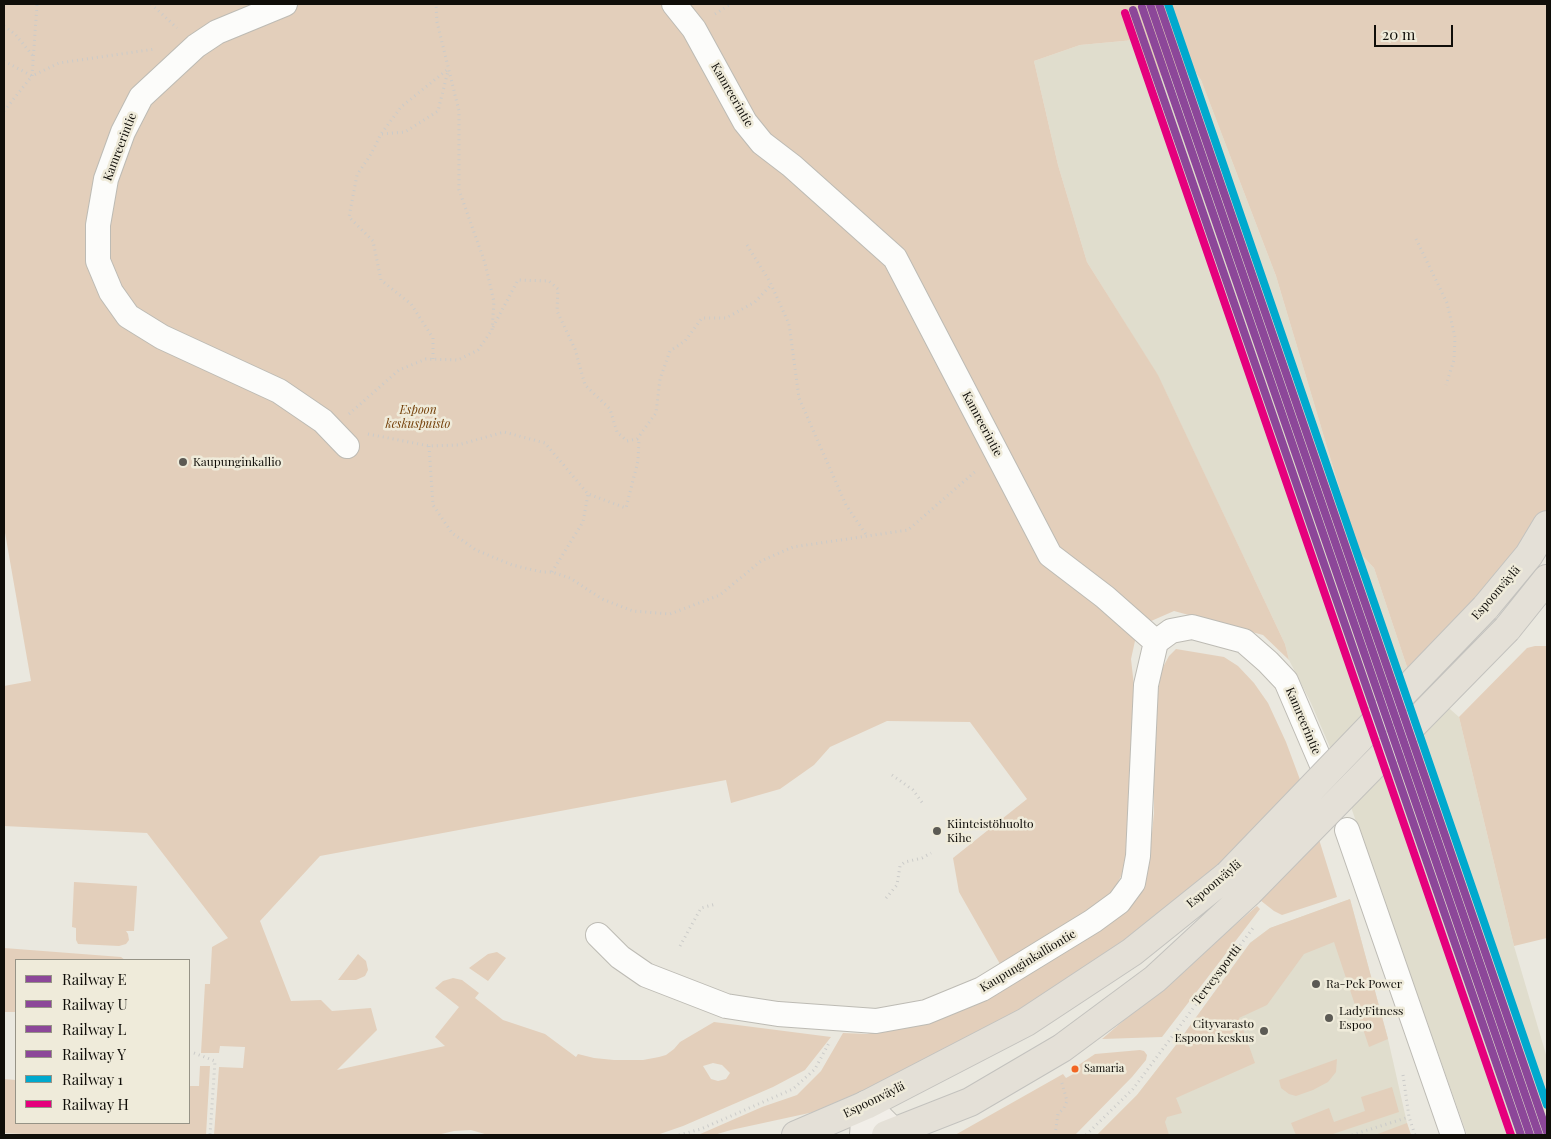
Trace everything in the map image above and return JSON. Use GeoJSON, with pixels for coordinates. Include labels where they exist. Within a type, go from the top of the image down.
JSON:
{"type":"FeatureCollection","features":[{"type":"Feature","properties":{"kind":"main road","name":"Espoonväylä"},"geometry":{"type":"LineString","coordinates":[[796,1135],[866,1105],[1026,1022],[1132,952],[1228,876],[1538,555],[1547,525]]}},
{"type":"Feature","properties":{"kind":"main road"},"geometry":{"type":"LineString","coordinates":[[892,1134],[970,1102],[1062,1048],[1155,979],[1250,892],[1507,629],[1546,583]]}},
{"type":"Feature","properties":{"kind":"street","name":"Kamreerintie"},"geometry":{"type":"LineString","coordinates":[[285,4],[218,32],[196,46],[141,97],[123,132],[106,179],[98,225],[98,261],[111,292],[128,316],[162,336],[279,391],[323,421],[339,437]]}},
{"type":"Feature","properties":{"kind":"street","name":"Kamreerintie"},"geometry":{"type":"LineString","coordinates":[[674,4],[694,28],[745,122],[762,143],[792,166],[895,258],[1050,555],[1105,597],[1156,642],[1171,631],[1192,626],[1244,641],[1286,681],[1322,765]]}},
{"type":"Feature","properties":{"kind":"street"},"geometry":{"type":"LineString","coordinates":[[1538,555],[1546,583]]}},
{"type":"Feature","properties":{"kind":"street","name":"Kaupunginkalliontie"},"geometry":{"type":"LineString","coordinates":[[598,935],[620,957],[646,975],[726,1006],[778,1014],[876,1020],[926,1012],[982,989],[1094,921],[1119,902],[1133,883],[1138,856],[1146,684],[1156,642]]}},
{"type":"Feature","properties":{"kind":"street"},"geometry":{"type":"LineString","coordinates":[[1347,830],[1453,1135]]}},
{"type":"Feature","properties":{"kind":"street"},"geometry":{"type":"LineString","coordinates":[[866,1105],[892,1134]]}},
{"type":"Feature","properties":{"kind":"street"},"geometry":{"type":"LineString","coordinates":[[864,1135],[866,1105]]}},
{"type":"Feature","properties":{"kind":"path"},"geometry":{"type":"LineString","coordinates":[[32,76],[37,4]]}},
{"type":"Feature","properties":{"kind":"path"},"geometry":{"type":"LineString","coordinates":[[151,4],[196,46]]}},
{"type":"Feature","properties":{"kind":"path"},"geometry":{"type":"LineString","coordinates":[[436,4],[437,22],[459,112],[458,190],[485,262],[494,302],[492,330]]}},
{"type":"Feature","properties":{"kind":"path"},"geometry":{"type":"LineString","coordinates":[[4,26],[15,34],[33,56]]}},
{"type":"Feature","properties":{"kind":"path"},"geometry":{"type":"LineString","coordinates":[[4,111],[32,76],[59,63],[150,49],[196,46]]}},
{"type":"Feature","properties":{"kind":"path"},"geometry":{"type":"LineString","coordinates":[[4,61],[32,76]]}},
{"type":"Feature","properties":{"kind":"path"},"geometry":{"type":"LineString","coordinates":[[433,359],[433,338],[410,304],[380,280],[374,241],[349,217],[357,175],[381,134],[401,108],[448,69]]}},
{"type":"Feature","properties":{"kind":"path"},"geometry":{"type":"LineString","coordinates":[[381,134],[406,132],[438,111],[448,69]]}},
{"type":"Feature","properties":{"kind":"path"},"geometry":{"type":"LineString","coordinates":[[1416,239],[1447,302],[1455,337],[1454,360],[1446,385]]}},
{"type":"Feature","properties":{"kind":"path"},"geometry":{"type":"LineString","coordinates":[[747,245],[771,285],[789,324],[799,398],[846,505],[867,536]]}},
{"type":"Feature","properties":{"kind":"path"},"geometry":{"type":"LineString","coordinates":[[339,437],[399,370],[426,359],[458,360],[478,350],[492,330],[518,280],[549,281],[558,289],[557,311],[575,349],[585,385],[610,409],[617,432],[627,441],[637,440],[656,413],[660,379],[670,350],[685,341],[702,318],[726,318],[755,302],[771,285]]}},
{"type":"Feature","properties":{"kind":"path"},"geometry":{"type":"LineString","coordinates":[[339,437],[357,432],[429,446],[458,445],[504,432],[545,443],[588,494],[626,508],[638,462],[639,438]]}},
{"type":"Feature","properties":{"kind":"path"},"geometry":{"type":"LineString","coordinates":[[429,446],[432,505],[452,533],[476,550],[512,565],[542,572],[552,572],[570,578],[602,599],[633,611],[670,614],[720,595],[761,561],[793,547],[908,530],[997,453]]}},
{"type":"Feature","properties":{"kind":"path"},"geometry":{"type":"LineString","coordinates":[[552,572],[582,522],[588,494]]}},
{"type":"Feature","properties":{"kind":"path"},"geometry":{"type":"LineString","coordinates":[[892,775],[913,790],[924,805]]}},
{"type":"Feature","properties":{"kind":"path"},"geometry":{"type":"LineString","coordinates":[[886,898],[898,885],[900,866],[905,862],[922,858],[931,853]]}},
{"type":"Feature","properties":{"kind":"path"},"geometry":{"type":"LineString","coordinates":[[680,946],[701,908],[716,904]]}},
{"type":"Feature","properties":{"kind":"path","name":"Terveysportti"},"geometry":{"type":"LineString","coordinates":[[1086,1135],[1132,1089],[1254,926]]}},
{"type":"Feature","properties":{"kind":"path"},"geometry":{"type":"LineString","coordinates":[[679,1135],[701,1129],[793,1089],[815,1069],[842,1018]]}},
{"type":"Feature","properties":{"kind":"path"},"geometry":{"type":"LineString","coordinates":[[194,1053],[215,1061],[210,1135]]}},
{"type":"Feature","properties":{"kind":"path"},"geometry":{"type":"LineString","coordinates":[[1054,1135],[1058,1114],[1064,1108],[1067,1101],[1061,1076]]}},
{"type":"Feature","properties":{"kind":"path"},"geometry":{"type":"LineString","coordinates":[[1352,1135],[1409,1116]]}},
{"type":"Feature","properties":{"kind":"shaded area"},"geometry":{"type":"Polygon","coordinates":[[[1134,40],[1145,77],[1196,73],[1201,80],[1276,276],[1358,551],[1374,568],[1409,673],[1459,717],[1514,946],[1547,1058],[1547,1135],[1467,1135],[1329,745],[1311,703],[1289,660],[1285,644],[1158,376],[1087,262],[1058,165],[1034,61],[1080,45],[1134,40]]]}},
{"type":"Feature","properties":{"kind":"shaded area"},"geometry":{"type":"Polygon","coordinates":[[[1350,899],[1388,1039],[1411,1135],[1097,1135],[1137,1095],[1250,943],[1270,928],[1350,899]]]}},
{"type":"Feature","properties":{"kind":"green space","name":"Espoon keskuspuisto"},"geometry":{"type":"Polygon","coordinates":[[[4,4],[1547,4],[1547,516],[1532,538],[1409,673],[1374,568],[1358,551],[1276,276],[1201,80],[1196,73],[1145,77],[1134,40],[1080,45],[1034,61],[1058,165],[1087,262],[1158,375],[1285,644],[1289,660],[1263,635],[1174,611],[1142,625],[1135,641],[1131,659],[1135,695],[1128,863],[1110,897],[1000,964],[959,892],[953,858],[1027,799],[970,722],[887,721],[830,747],[814,765],[780,789],[731,803],[726,780],[320,856],[260,921],[291,1001],[321,1000],[332,1011],[371,1008],[377,1030],[337,1070],[445,1046],[435,1037],[459,1007],[435,988],[443,981],[453,978],[462,980],[479,993],[475,998],[503,1020],[545,1034],[576,1057],[578,1054],[614,1060],[643,1060],[659,1057],[666,1055],[680,1042],[714,1022],[831,1037],[805,1070],[773,1087],[683,1126],[657,1135],[488,1135],[471,1130],[437,1135],[214,1135],[219,1067],[243,1068],[245,1047],[220,1046],[219,1053],[201,1053],[205,984],[210,984],[212,947],[228,938],[147,833],[4,826],[4,686],[31,681],[4,527],[4,4]],[[713,1063],[703,1066],[711,1079],[718,1081],[726,1079],[730,1073],[722,1065],[713,1063]]]}},
{"type":"Feature","properties":{"kind":"green space"},"geometry":{"type":"Polygon","coordinates":[[[1547,646],[1547,938],[1514,946],[1459,717],[1527,648],[1547,646]]]}},
{"type":"Feature","properties":{"kind":"green space"},"geometry":{"type":"Polygon","coordinates":[[[1176,649],[1224,657],[1238,666],[1254,683],[1268,703],[1286,742],[1302,785],[1337,897],[1282,915],[1274,911],[1228,875],[1121,946],[1061,989],[944,1054],[823,1110],[714,1135],[698,1135],[762,1107],[797,1095],[821,1071],[843,1033],[867,1034],[947,1014],[1045,963],[1109,925],[1136,900],[1149,861],[1154,813],[1154,714],[1162,669],[1169,656],[1176,649]]]}},
{"type":"Feature","properties":{"kind":"green space"},"geometry":{"type":"Polygon","coordinates":[[[74,882],[137,886],[134,931],[126,931],[129,940],[126,944],[119,946],[78,944],[76,928],[72,927],[74,882]]]}},
{"type":"Feature","properties":{"kind":"green space"},"geometry":{"type":"Polygon","coordinates":[[[1350,899],[1388,1039],[1369,1047],[1334,942],[1304,954],[1267,1005],[1239,1018],[1255,1063],[1176,1098],[1182,1113],[1167,1117],[1165,1122],[1169,1135],[1097,1135],[1137,1095],[1250,943],[1270,928],[1350,899]]]}},
{"type":"Feature","properties":{"kind":"green space"},"geometry":{"type":"Polygon","coordinates":[[[1257,906],[1260,909],[1162,1037],[1102,1039],[1257,906]]]}},
{"type":"Feature","properties":{"kind":"green space"},"geometry":{"type":"Polygon","coordinates":[[[4,948],[121,957],[124,959],[15,959],[15,1012],[4,1012],[4,948]]]}},
{"type":"Feature","properties":{"kind":"green space"},"geometry":{"type":"Polygon","coordinates":[[[497,952],[506,958],[488,981],[469,968],[488,954],[497,952]]]}},
{"type":"Feature","properties":{"kind":"green space"},"geometry":{"type":"Polygon","coordinates":[[[358,954],[366,961],[368,970],[365,976],[356,980],[338,980],[358,954]]]}},
{"type":"Feature","properties":{"kind":"green space"},"geometry":{"type":"Polygon","coordinates":[[[1144,1051],[1147,1055],[1146,1060],[1132,1077],[1075,1135],[955,1135],[1063,1074],[1066,1078],[1079,1071],[1077,1066],[1095,1054],[1144,1051]]]}},
{"type":"Feature","properties":{"kind":"green space"},"geometry":{"type":"Polygon","coordinates":[[[1337,1059],[1336,1072],[1328,1082],[1313,1090],[1296,1096],[1289,1094],[1281,1088],[1279,1080],[1337,1059]]]}},
{"type":"Feature","properties":{"kind":"green space"},"geometry":{"type":"Polygon","coordinates":[[[200,1066],[210,1066],[206,1135],[41,1135],[4,1133],[4,1079],[15,1080],[15,1124],[190,1124],[190,1086],[199,1086],[200,1066]]]}},
{"type":"Feature","properties":{"kind":"green space"},"geometry":{"type":"Polygon","coordinates":[[[1392,1087],[1399,1112],[1330,1135],[1296,1135],[1291,1123],[1329,1108],[1334,1122],[1365,1111],[1361,1097],[1392,1087]]]}},
{"type":"Feature","properties":{"kind":"green space"},"geometry":{"type":"Polygon","coordinates":[[[1407,1123],[1411,1135],[1375,1135],[1407,1123]]]}},
{"type":"Feature","properties":{"kind":"rail line","name":"E"},"geometry":{"type":"LineString","coordinates":[[1150,4],[1539,1135]]}},
{"type":"Feature","properties":{"kind":"rail line","name":"L"},"geometry":{"type":"LineString","coordinates":[[1159,4],[1547,1132]]}},
{"type":"Feature","properties":{"kind":"rail line","name":"1"},"geometry":{"type":"LineString","coordinates":[[1168,4],[1547,1105]]}},
{"type":"Feature","properties":{"kind":"rail line","name":"U"},"geometry":{"type":"LineString","coordinates":[[1142,7],[1530,1135]]}},
{"type":"Feature","properties":{"kind":"rail line","name":"Y"},"geometry":{"type":"LineString","coordinates":[[1133,10],[1521,1135]]}},
{"type":"Feature","properties":{"kind":"rail line","name":"H"},"geometry":{"type":"LineString","coordinates":[[1125,13],[1511,1135]]}},
{"type":"Feature","properties":{"kind":"place","name":"Kaupunginkallio"},"geometry":{"type":"Point","coordinates":[183,462]}},
{"type":"Feature","properties":{"kind":"place","name":"Kiinteistöhuolto Kihe"},"geometry":{"type":"Point","coordinates":[937,831]}},
{"type":"Feature","properties":{"kind":"place","name":"Ra-Pek Power"},"geometry":{"type":"Point","coordinates":[1316,984]}},
{"type":"Feature","properties":{"kind":"place","name":"LadyFitness Espoo"},"geometry":{"type":"Point","coordinates":[1329,1018]}},
{"type":"Feature","properties":{"kind":"place","name":"Cityvarasto Espoon keskus"},"geometry":{"type":"Point","coordinates":[1264,1031]}},
{"type":"Feature","properties":{"kind":"place","name":"Samaria"},"geometry":{"type":"Point","coordinates":[1075,1069]}}]}
